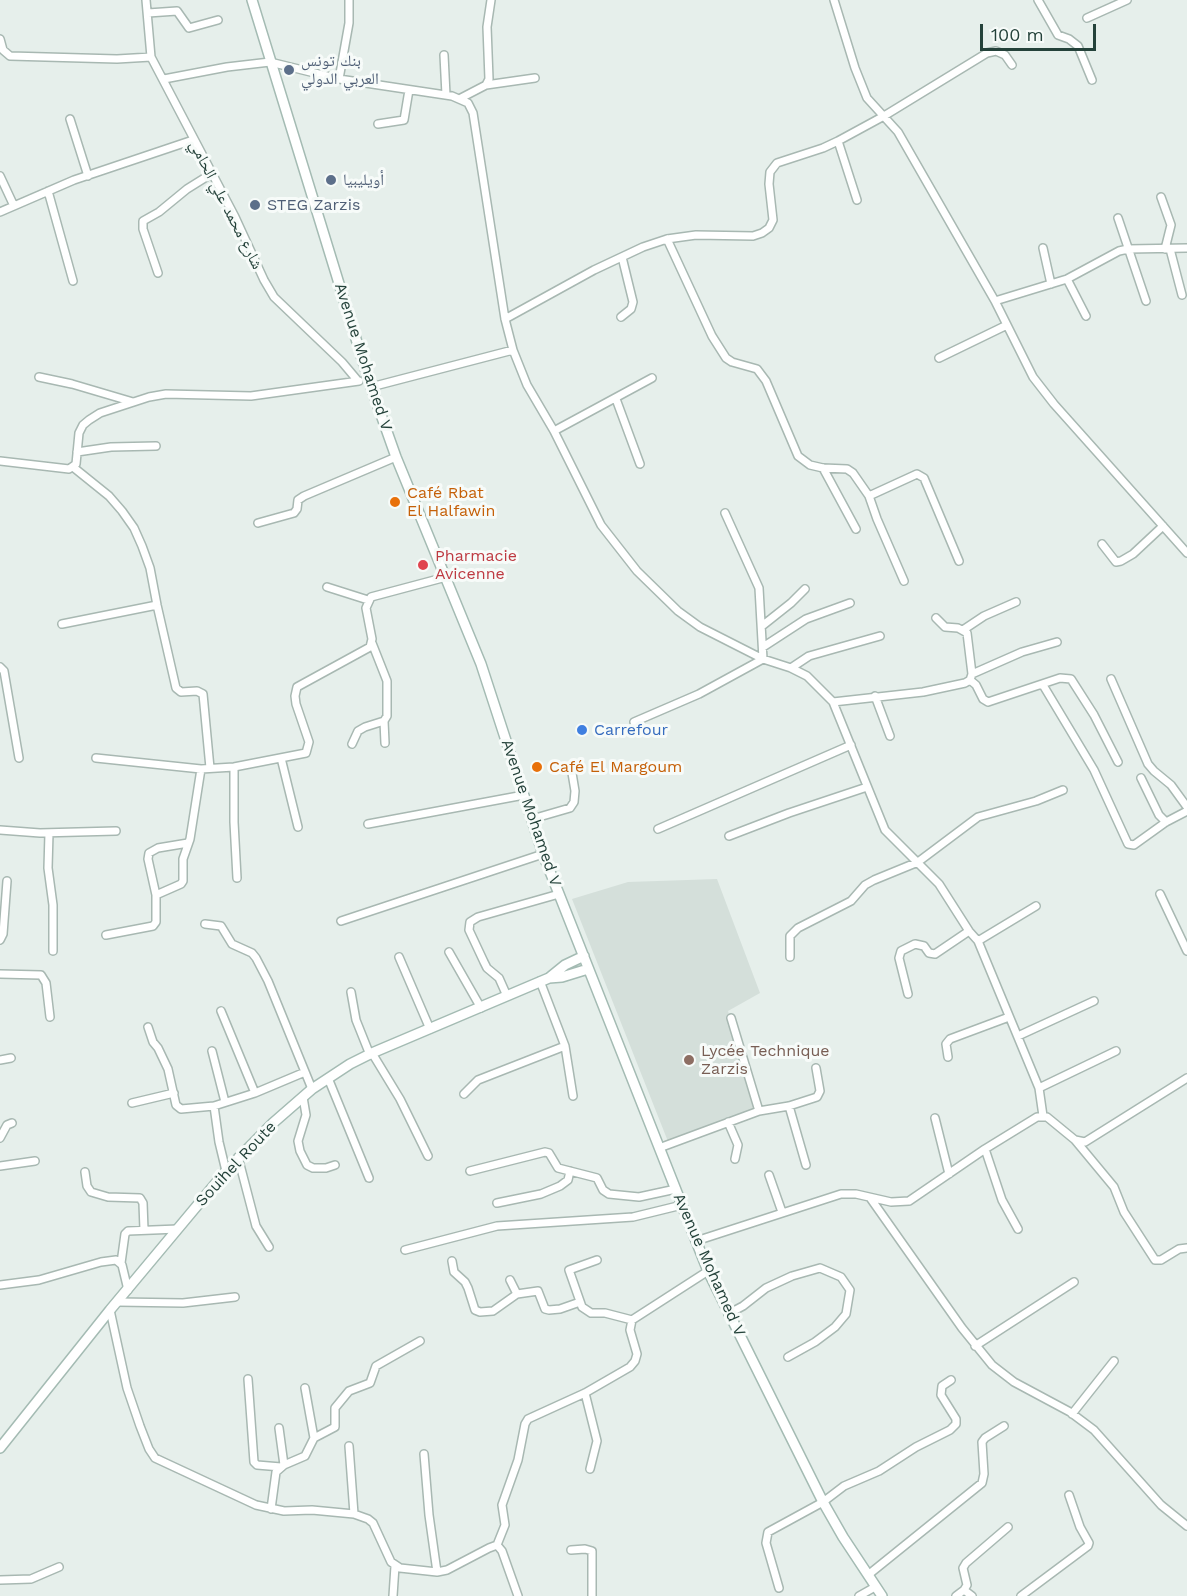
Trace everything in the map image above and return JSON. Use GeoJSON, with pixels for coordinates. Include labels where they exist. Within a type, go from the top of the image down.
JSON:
{"type":"FeatureCollection","features":[{"type":"Feature","properties":{"kind":"main road","name":"Avenue Mohamed V"},"geometry":{"type":"LineString","coordinates":[[252,0],[369,383],[396,457],[481,664],[543,854],[588,969],[708,1271],[728,1314],[823,1502],[882,1596]]}},
{"type":"Feature","properties":{"kind":"main road"},"geometry":{"type":"LineString","coordinates":[[544,980],[565,965],[584,956]]}},
{"type":"Feature","properties":{"kind":"main road"},"geometry":{"type":"LineString","coordinates":[[544,980],[588,969]]}},
{"type":"Feature","properties":{"kind":"main road","name":"Souihel Route"},"geometry":{"type":"LineString","coordinates":[[0,1448],[238,1157],[312,1089],[328,1077],[371,1054],[544,980]]}},
{"type":"Feature","properties":{"kind":"street","name":"شارع محمد علي الحامي"},"geometry":{"type":"LineString","coordinates":[[146,0],[151,57],[235,217],[264,280],[274,297],[342,362],[357,381]]}},
{"type":"Feature","properties":{"kind":"street"},"geometry":{"type":"LineString","coordinates":[[339,79],[349,23],[349,0]]}},
{"type":"Feature","properties":{"kind":"street"},"geometry":{"type":"LineString","coordinates":[[486,85],[489,79],[490,0]]}},
{"type":"Feature","properties":{"kind":"street"},"geometry":{"type":"LineString","coordinates":[[834,0],[867,98],[898,132],[995,301],[1042,391],[1187,553]]}},
{"type":"Feature","properties":{"kind":"street"},"geometry":{"type":"LineString","coordinates":[[1038,0],[1058,35],[1078,46],[1092,80]]}},
{"type":"Feature","properties":{"kind":"street"},"geometry":{"type":"LineString","coordinates":[[1087,18],[1127,0]]}},
{"type":"Feature","properties":{"kind":"street"},"geometry":{"type":"LineString","coordinates":[[148,14],[177,11],[189,28],[218,20]]}},
{"type":"Feature","properties":{"kind":"street"},"geometry":{"type":"LineString","coordinates":[[0,39],[3,50],[10,56],[117,59],[151,57]]}},
{"type":"Feature","properties":{"kind":"street"},"geometry":{"type":"LineString","coordinates":[[505,320],[594,270],[667,239],[696,235],[753,236],[762,233],[769,228],[772,220],[770,172],[777,163],[838,141],[884,116],[987,53],[996,51],[1005,55],[1012,65]]}},
{"type":"Feature","properties":{"kind":"street"},"geometry":{"type":"LineString","coordinates":[[444,55],[446,95]]}},
{"type":"Feature","properties":{"kind":"street"},"geometry":{"type":"LineString","coordinates":[[164,79],[227,67],[270,62],[339,79],[461,98],[468,103],[473,113],[505,320],[513,350],[527,385],[554,431],[601,525],[637,571],[678,610],[700,627],[764,659],[807,676],[832,702],[885,830],[939,884],[978,941],[1039,1088],[1043,1116]]}},
{"type":"Feature","properties":{"kind":"street"},"geometry":{"type":"LineString","coordinates":[[461,98],[486,85],[535,78]]}},
{"type":"Feature","properties":{"kind":"street"},"geometry":{"type":"LineString","coordinates":[[378,124],[404,120],[409,90]]}},
{"type":"Feature","properties":{"kind":"street"},"geometry":{"type":"LineString","coordinates":[[70,118],[88,176]]}},
{"type":"Feature","properties":{"kind":"street"},"geometry":{"type":"LineString","coordinates":[[0,212],[88,176],[193,140]]}},
{"type":"Feature","properties":{"kind":"street"},"geometry":{"type":"LineString","coordinates":[[838,141],[857,200]]}},
{"type":"Feature","properties":{"kind":"street"},"geometry":{"type":"LineString","coordinates":[[158,273],[143,229],[143,221],[211,174]]}},
{"type":"Feature","properties":{"kind":"street"},"geometry":{"type":"LineString","coordinates":[[0,176],[14,206]]}},
{"type":"Feature","properties":{"kind":"street"},"geometry":{"type":"LineString","coordinates":[[48,191],[73,281]]}},
{"type":"Feature","properties":{"kind":"street"},"geometry":{"type":"LineString","coordinates":[[1161,197],[1171,225],[1167,249],[1182,295]]}},
{"type":"Feature","properties":{"kind":"street"},"geometry":{"type":"LineString","coordinates":[[1118,218],[1146,301]]}},
{"type":"Feature","properties":{"kind":"street"},"geometry":{"type":"LineString","coordinates":[[667,239],[712,336],[726,358],[756,369],[766,381],[798,456],[810,465],[838,468],[853,473],[869,496],[904,581]]}},
{"type":"Feature","properties":{"kind":"street"},"geometry":{"type":"LineString","coordinates":[[1043,248],[1051,284]]}},
{"type":"Feature","properties":{"kind":"street"},"geometry":{"type":"LineString","coordinates":[[995,301],[1067,279],[1119,251],[1187,248]]}},
{"type":"Feature","properties":{"kind":"street"},"geometry":{"type":"LineString","coordinates":[[621,317],[631,309],[633,302],[622,257]]}},
{"type":"Feature","properties":{"kind":"street"},"geometry":{"type":"LineString","coordinates":[[1067,279],[1086,316]]}},
{"type":"Feature","properties":{"kind":"street"},"geometry":{"type":"LineString","coordinates":[[939,358],[1007,325]]}},
{"type":"Feature","properties":{"kind":"street"},"geometry":{"type":"LineString","coordinates":[[73,467],[83,425],[100,413],[149,397],[166,394],[260,395],[357,381],[369,383],[513,350]]}},
{"type":"Feature","properties":{"kind":"street"},"geometry":{"type":"LineString","coordinates":[[39,377],[133,402]]}},
{"type":"Feature","properties":{"kind":"street"},"geometry":{"type":"LineString","coordinates":[[554,431],[652,378]]}},
{"type":"Feature","properties":{"kind":"street"},"geometry":{"type":"LineString","coordinates":[[616,399],[640,464]]}},
{"type":"Feature","properties":{"kind":"street"},"geometry":{"type":"LineString","coordinates":[[77,452],[111,447],[156,446]]}},
{"type":"Feature","properties":{"kind":"street"},"geometry":{"type":"LineString","coordinates":[[258,524],[294,513],[298,500],[303,496],[396,457]]}},
{"type":"Feature","properties":{"kind":"street"},"geometry":{"type":"LineString","coordinates":[[0,461],[69,469],[73,467]]}},
{"type":"Feature","properties":{"kind":"street"},"geometry":{"type":"LineString","coordinates":[[73,467],[109,496],[134,528],[150,568],[177,688],[181,692],[197,691],[203,694],[210,768]]}},
{"type":"Feature","properties":{"kind":"street"},"geometry":{"type":"LineString","coordinates":[[823,468],[856,529]]}},
{"type":"Feature","properties":{"kind":"street"},"geometry":{"type":"LineString","coordinates":[[869,496],[917,474],[924,478],[959,561]]}},
{"type":"Feature","properties":{"kind":"street"},"geometry":{"type":"LineString","coordinates":[[725,513],[759,588],[764,659]]}},
{"type":"Feature","properties":{"kind":"street"},"geometry":{"type":"LineString","coordinates":[[1102,544],[1116,562],[1121,561],[1133,554],[1163,526]]}},
{"type":"Feature","properties":{"kind":"street"},"geometry":{"type":"LineString","coordinates":[[327,587],[368,600],[446,577]]}},
{"type":"Feature","properties":{"kind":"street"},"geometry":{"type":"LineString","coordinates":[[762,626],[805,589]]}},
{"type":"Feature","properties":{"kind":"street"},"geometry":{"type":"LineString","coordinates":[[368,600],[366,608],[372,644],[388,686],[387,716],[384,721],[385,743]]}},
{"type":"Feature","properties":{"kind":"street"},"geometry":{"type":"LineString","coordinates":[[963,630],[984,616],[1016,602]]}},
{"type":"Feature","properties":{"kind":"street"},"geometry":{"type":"LineString","coordinates":[[763,646],[806,619],[850,603]]}},
{"type":"Feature","properties":{"kind":"street"},"geometry":{"type":"LineString","coordinates":[[62,624],[157,605]]}},
{"type":"Feature","properties":{"kind":"street"},"geometry":{"type":"LineString","coordinates":[[936,618],[945,627],[963,630],[967,635],[970,677],[983,699],[988,702],[1064,678],[1074,682],[1118,762]]}},
{"type":"Feature","properties":{"kind":"street"},"geometry":{"type":"LineString","coordinates":[[791,668],[809,656],[880,636]]}},
{"type":"Feature","properties":{"kind":"street"},"geometry":{"type":"LineString","coordinates":[[832,702],[923,692],[966,683],[970,677],[1022,652],[1057,642]]}},
{"type":"Feature","properties":{"kind":"street"},"geometry":{"type":"LineString","coordinates":[[96,758],[201,769],[234,767],[302,754],[309,749],[308,738],[296,704],[297,687],[362,652],[372,644]]}},
{"type":"Feature","properties":{"kind":"street"},"geometry":{"type":"LineString","coordinates":[[634,722],[699,694],[764,659]]}},
{"type":"Feature","properties":{"kind":"street"},"geometry":{"type":"LineString","coordinates":[[0,667],[4,671],[19,758]]}},
{"type":"Feature","properties":{"kind":"street"},"geometry":{"type":"LineString","coordinates":[[1043,686],[1094,770],[1128,844],[1134,845],[1187,809],[1171,785],[1148,764],[1111,679]]}},
{"type":"Feature","properties":{"kind":"street"},"geometry":{"type":"LineString","coordinates":[[875,696],[890,736]]}},
{"type":"Feature","properties":{"kind":"street"},"geometry":{"type":"LineString","coordinates":[[352,744],[358,731],[384,721]]}},
{"type":"Feature","properties":{"kind":"street"},"geometry":{"type":"LineString","coordinates":[[658,829],[851,745]]}},
{"type":"Feature","properties":{"kind":"street"},"geometry":{"type":"LineString","coordinates":[[281,758],[298,827]]}},
{"type":"Feature","properties":{"kind":"street"},"geometry":{"type":"LineString","coordinates":[[234,767],[237,878]]}},
{"type":"Feature","properties":{"kind":"street"},"geometry":{"type":"LineString","coordinates":[[156,895],[183,881],[183,859],[201,769]]}},
{"type":"Feature","properties":{"kind":"street"},"geometry":{"type":"LineString","coordinates":[[532,819],[570,808],[574,802],[575,791],[572,773]]}},
{"type":"Feature","properties":{"kind":"street"},"geometry":{"type":"LineString","coordinates":[[1141,778],[1159,815],[1166,822]]}},
{"type":"Feature","properties":{"kind":"street"},"geometry":{"type":"LineString","coordinates":[[729,836],[867,787]]}},
{"type":"Feature","properties":{"kind":"street"},"geometry":{"type":"LineString","coordinates":[[790,957],[790,936],[798,928],[851,901],[865,885],[918,862],[978,817],[1035,801],[1063,790]]}},
{"type":"Feature","properties":{"kind":"street"},"geometry":{"type":"LineString","coordinates":[[368,824],[524,795]]}},
{"type":"Feature","properties":{"kind":"street"},"geometry":{"type":"LineString","coordinates":[[0,830],[49,833],[116,831]]}},
{"type":"Feature","properties":{"kind":"street"},"geometry":{"type":"LineString","coordinates":[[49,833],[48,868],[53,905],[53,951]]}},
{"type":"Feature","properties":{"kind":"street"},"geometry":{"type":"LineString","coordinates":[[106,935],[155,924],[156,895],[148,859],[149,853],[158,848],[188,843]]}},
{"type":"Feature","properties":{"kind":"street"},"geometry":{"type":"LineString","coordinates":[[341,921],[543,854]]}},
{"type":"Feature","properties":{"kind":"street"},"geometry":{"type":"LineString","coordinates":[[0,940],[3,934],[7,880]]}},
{"type":"Feature","properties":{"kind":"street"},"geometry":{"type":"LineString","coordinates":[[507,996],[499,978],[487,968],[470,930],[470,922],[478,917],[559,894]]}},
{"type":"Feature","properties":{"kind":"street"},"geometry":{"type":"LineString","coordinates":[[1160,894],[1187,951]]}},
{"type":"Feature","properties":{"kind":"street"},"geometry":{"type":"LineString","coordinates":[[978,941],[1036,906]]}},
{"type":"Feature","properties":{"kind":"street"},"geometry":{"type":"LineString","coordinates":[[205,924],[221,926],[232,944],[246,949],[256,958],[268,981],[312,1089]]}},
{"type":"Feature","properties":{"kind":"street"},"geometry":{"type":"LineString","coordinates":[[908,994],[899,958],[901,951],[910,945],[920,944],[929,953],[935,954],[969,931]]}},
{"type":"Feature","properties":{"kind":"street"},"geometry":{"type":"LineString","coordinates":[[449,951],[481,1008]]}},
{"type":"Feature","properties":{"kind":"street"},"geometry":{"type":"LineString","coordinates":[[399,957],[430,1029]]}},
{"type":"Feature","properties":{"kind":"street"},"geometry":{"type":"LineString","coordinates":[[0,974],[41,975],[46,983],[50,1017]]}},
{"type":"Feature","properties":{"kind":"street"},"geometry":{"type":"LineString","coordinates":[[544,980],[566,1046],[573,1096]]}},
{"type":"Feature","properties":{"kind":"street"},"geometry":{"type":"LineString","coordinates":[[351,992],[356,1020],[371,1054],[400,1099],[428,1156]]}},
{"type":"Feature","properties":{"kind":"street"},"geometry":{"type":"LineString","coordinates":[[1018,1036],[1094,1001]]}},
{"type":"Feature","properties":{"kind":"street"},"geometry":{"type":"LineString","coordinates":[[221,1011],[255,1093]]}},
{"type":"Feature","properties":{"kind":"street"},"geometry":{"type":"LineString","coordinates":[[948,1057],[946,1044],[950,1039],[1009,1017]]}},
{"type":"Feature","properties":{"kind":"street"},"geometry":{"type":"LineString","coordinates":[[731,1018],[759,1111]]}},
{"type":"Feature","properties":{"kind":"street"},"geometry":{"type":"LineString","coordinates":[[148,1027],[153,1042],[168,1069],[176,1105],[181,1109],[214,1106],[255,1093],[305,1072]]}},
{"type":"Feature","properties":{"kind":"street"},"geometry":{"type":"LineString","coordinates":[[465,1094],[478,1080],[566,1046]]}},
{"type":"Feature","properties":{"kind":"street"},"geometry":{"type":"LineString","coordinates":[[212,1051],[225,1102]]}},
{"type":"Feature","properties":{"kind":"street"},"geometry":{"type":"LineString","coordinates":[[1039,1088],[1116,1051]]}},
{"type":"Feature","properties":{"kind":"street"},"geometry":{"type":"LineString","coordinates":[[0,1060],[11,1058]]}},
{"type":"Feature","properties":{"kind":"street"},"geometry":{"type":"LineString","coordinates":[[659,1148],[759,1111],[813,1099],[819,1094],[816,1068]]}},
{"type":"Feature","properties":{"kind":"street"},"geometry":{"type":"LineString","coordinates":[[328,1077],[369,1178]]}},
{"type":"Feature","properties":{"kind":"street"},"geometry":{"type":"LineString","coordinates":[[1075,1140],[1080,1142],[1092,1139],[1187,1078]]}},
{"type":"Feature","properties":{"kind":"street"},"geometry":{"type":"LineString","coordinates":[[132,1103],[174,1093]]}},
{"type":"Feature","properties":{"kind":"street"},"geometry":{"type":"LineString","coordinates":[[303,1097],[306,1115],[298,1141],[300,1151],[307,1165],[313,1168],[335,1166]]}},
{"type":"Feature","properties":{"kind":"street"},"geometry":{"type":"LineString","coordinates":[[214,1106],[226,1171]]}},
{"type":"Feature","properties":{"kind":"street"},"geometry":{"type":"LineString","coordinates":[[789,1106],[806,1165]]}},
{"type":"Feature","properties":{"kind":"street"},"geometry":{"type":"LineString","coordinates":[[696,1241],[841,1194],[856,1194],[891,1202],[909,1201],[985,1149],[1030,1121],[1043,1116],[1052,1120],[1075,1140],[1114,1187],[1124,1212],[1155,1260],[1161,1260],[1179,1249],[1187,1248]]}},
{"type":"Feature","properties":{"kind":"street"},"geometry":{"type":"LineString","coordinates":[[936,1118],[949,1174]]}},
{"type":"Feature","properties":{"kind":"street"},"geometry":{"type":"LineString","coordinates":[[728,1122],[738,1145],[735,1159]]}},
{"type":"Feature","properties":{"kind":"street"},"geometry":{"type":"LineString","coordinates":[[0,1138],[7,1125],[12,1123]]}},
{"type":"Feature","properties":{"kind":"street"},"geometry":{"type":"LineString","coordinates":[[985,1149],[1002,1200],[1018,1229]]}},
{"type":"Feature","properties":{"kind":"street"},"geometry":{"type":"LineString","coordinates":[[470,1171],[545,1152],[549,1153],[558,1168],[597,1178],[603,1190],[609,1194],[639,1197],[676,1189]]}},
{"type":"Feature","properties":{"kind":"street"},"geometry":{"type":"LineString","coordinates":[[238,1157],[256,1226],[269,1248]]}},
{"type":"Feature","properties":{"kind":"street"},"geometry":{"type":"LineString","coordinates":[[0,1166],[35,1161]]}},
{"type":"Feature","properties":{"kind":"street"},"geometry":{"type":"LineString","coordinates":[[497,1203],[541,1194],[560,1186],[568,1180],[570,1171]]}},
{"type":"Feature","properties":{"kind":"street"},"geometry":{"type":"LineString","coordinates":[[85,1172],[87,1186],[91,1192],[108,1197],[140,1198],[143,1203],[144,1230]]}},
{"type":"Feature","properties":{"kind":"street"},"geometry":{"type":"LineString","coordinates":[[769,1175],[782,1212]]}},
{"type":"Feature","properties":{"kind":"street"},"geometry":{"type":"LineString","coordinates":[[871,1198],[975,1346],[993,1365],[1009,1378],[1072,1414],[1103,1439],[1172,1514],[1186,1525]]}},
{"type":"Feature","properties":{"kind":"street"},"geometry":{"type":"LineString","coordinates":[[405,1250],[497,1226],[626,1217],[682,1205]]}},
{"type":"Feature","properties":{"kind":"street"},"geometry":{"type":"LineString","coordinates":[[128,1290],[121,1263],[126,1233],[178,1228]]}},
{"type":"Feature","properties":{"kind":"street"},"geometry":{"type":"LineString","coordinates":[[0,1285],[39,1280],[101,1262],[116,1260],[121,1263]]}},
{"type":"Feature","properties":{"kind":"street"},"geometry":{"type":"LineString","coordinates":[[597,1260],[570,1270],[580,1302],[586,1311],[591,1313],[605,1313],[633,1320]]}},
{"type":"Feature","properties":{"kind":"street"},"geometry":{"type":"LineString","coordinates":[[452,1261],[454,1272],[465,1282],[475,1310],[480,1312],[493,1311],[517,1294],[538,1291],[545,1309],[560,1309],[580,1302]]}},
{"type":"Feature","properties":{"kind":"street"},"geometry":{"type":"LineString","coordinates":[[728,1314],[766,1288],[792,1276],[820,1268],[841,1277],[850,1290],[846,1314],[836,1327],[788,1357]]}},
{"type":"Feature","properties":{"kind":"street"},"geometry":{"type":"LineString","coordinates":[[395,1566],[437,1572],[447,1570],[497,1545],[505,1526],[502,1505],[518,1460],[522,1436],[528,1419],[585,1393],[630,1366],[637,1354],[630,1330],[633,1320],[708,1271]]}},
{"type":"Feature","properties":{"kind":"street"},"geometry":{"type":"LineString","coordinates":[[510,1280],[517,1294]]}},
{"type":"Feature","properties":{"kind":"street"},"geometry":{"type":"LineString","coordinates":[[975,1346],[1074,1282]]}},
{"type":"Feature","properties":{"kind":"street"},"geometry":{"type":"LineString","coordinates":[[118,1302],[183,1303],[236,1297]]}},
{"type":"Feature","properties":{"kind":"street"},"geometry":{"type":"LineString","coordinates":[[111,1310],[127,1388],[149,1449],[155,1458],[271,1509],[354,1514],[368,1519],[373,1523],[388,1557],[395,1566],[393,1596]]}},
{"type":"Feature","properties":{"kind":"street"},"geometry":{"type":"LineString","coordinates":[[248,1379],[254,1462],[282,1466],[305,1456],[314,1438],[335,1427],[334,1411],[346,1394],[368,1385],[376,1366],[420,1341]]}},
{"type":"Feature","properties":{"kind":"street"},"geometry":{"type":"LineString","coordinates":[[1072,1414],[1114,1361]]}},
{"type":"Feature","properties":{"kind":"street"},"geometry":{"type":"LineString","coordinates":[[779,1588],[766,1535],[772,1529],[823,1502],[841,1488],[879,1471],[916,1447],[950,1430],[956,1424],[956,1419],[941,1395],[942,1386],[951,1380]]}},
{"type":"Feature","properties":{"kind":"street"},"geometry":{"type":"LineString","coordinates":[[305,1388],[314,1438]]}},
{"type":"Feature","properties":{"kind":"street"},"geometry":{"type":"LineString","coordinates":[[585,1393],[597,1441],[590,1469]]}},
{"type":"Feature","properties":{"kind":"street"},"geometry":{"type":"LineString","coordinates":[[867,1575],[982,1483],[984,1474],[982,1442],[984,1437],[1004,1426]]}},
{"type":"Feature","properties":{"kind":"street"},"geometry":{"type":"LineString","coordinates":[[271,1509],[274,1477],[282,1466],[279,1428]]}},
{"type":"Feature","properties":{"kind":"street"},"geometry":{"type":"LineString","coordinates":[[349,1446],[354,1514]]}},
{"type":"Feature","properties":{"kind":"street"},"geometry":{"type":"LineString","coordinates":[[423,1454],[437,1572]]}},
{"type":"Feature","properties":{"kind":"street"},"geometry":{"type":"LineString","coordinates":[[1021,1596],[1088,1546],[1089,1542],[1080,1527],[1069,1495]]}},
{"type":"Feature","properties":{"kind":"street"},"geometry":{"type":"LineString","coordinates":[[972,1596],[960,1593],[967,1585],[963,1568],[1008,1527]]}},
{"type":"Feature","properties":{"kind":"street"},"geometry":{"type":"LineString","coordinates":[[497,1545],[502,1551],[518,1596]]}},
{"type":"Feature","properties":{"kind":"street"},"geometry":{"type":"LineString","coordinates":[[571,1550],[592,1551],[592,1596]]}},
{"type":"Feature","properties":{"kind":"street"},"geometry":{"type":"LineString","coordinates":[[0,1580],[31,1579],[59,1567]]}},
{"type":"Feature","properties":{"kind":"street"},"geometry":{"type":"LineString","coordinates":[[860,1596],[875,1587]]}},
{"type":"Feature","properties":{"kind":"shaded area","name":"Lycée Technique Zarzis"},"geometry":{"type":"Polygon","coordinates":[[[717,879],[760,993],[728,1011],[757,1108],[669,1144],[572,899],[628,882],[717,879]]]}},
{"type":"Feature","properties":{"kind":"place","name":"بنك تونس العربي الدولي"},"geometry":{"type":"Point","coordinates":[289,70]}},
{"type":"Feature","properties":{"kind":"place","name":"أويليبيا"},"geometry":{"type":"Point","coordinates":[331,180]}},
{"type":"Feature","properties":{"kind":"place","name":"STEG Zarzis"},"geometry":{"type":"Point","coordinates":[255,205]}},
{"type":"Feature","properties":{"kind":"place","name":"Café Rbat El Halfawin"},"geometry":{"type":"Point","coordinates":[395,502]}},
{"type":"Feature","properties":{"kind":"place","name":"Pharmacie Avicenne"},"geometry":{"type":"Point","coordinates":[423,565]}},
{"type":"Feature","properties":{"kind":"place","name":"Carrefour"},"geometry":{"type":"Point","coordinates":[582,730]}},
{"type":"Feature","properties":{"kind":"place","name":"Café El Margoum"},"geometry":{"type":"Point","coordinates":[537,767]}},
{"type":"Feature","properties":{"kind":"place","name":"Lycée Technique Zarzis"},"geometry":{"type":"Point","coordinates":[689,1060]}}]}
